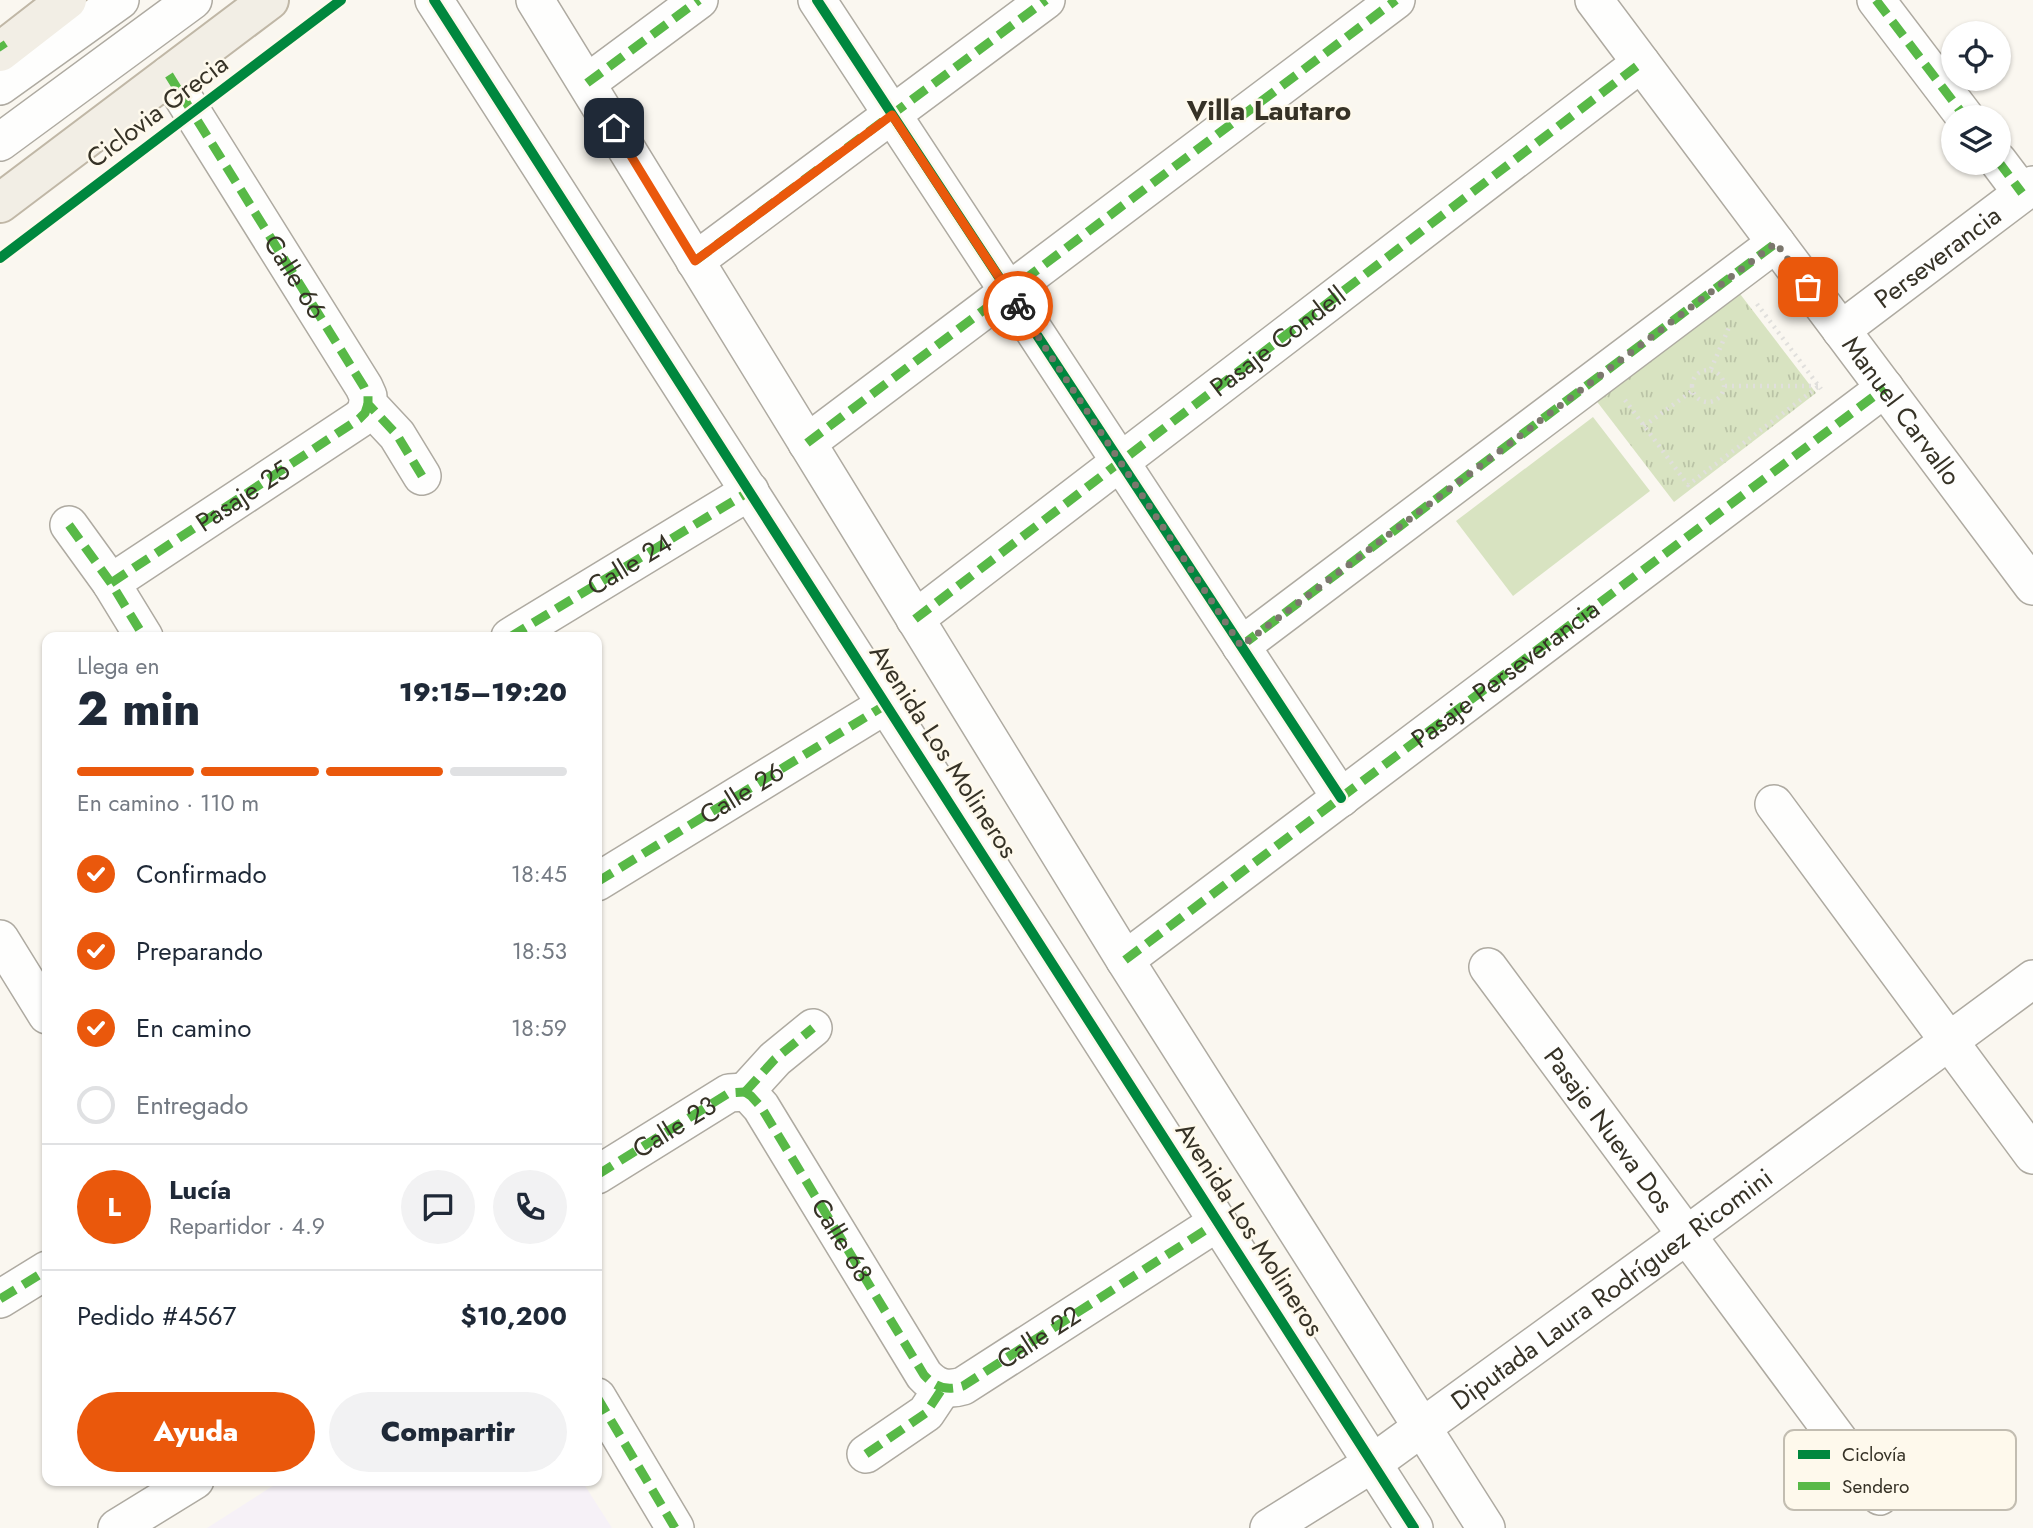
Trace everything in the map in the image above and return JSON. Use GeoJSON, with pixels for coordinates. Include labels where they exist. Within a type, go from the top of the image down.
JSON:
{"type":"FeatureCollection","features":[{"type":"Feature","properties":{"kind":"main road"},"geometry":{"type":"LineString","coordinates":[[2,48],[68,0]]}},
{"type":"Feature","properties":{"kind":"main road"},"geometry":{"type":"LineString","coordinates":[[0,203],[269,0]]}},
{"type":"Feature","properties":{"kind":"street"},"geometry":{"type":"LineString","coordinates":[[0,86],[120,0]]}},
{"type":"Feature","properties":{"kind":"street"},"geometry":{"type":"LineString","coordinates":[[0,142],[193,0]]}},
{"type":"Feature","properties":{"kind":"street","name":"Avenida Los Molineros"},"geometry":{"type":"LineString","coordinates":[[434,0],[1414,1528]]}},
{"type":"Feature","properties":{"kind":"street","name":"Avenida Los Molineros"},"geometry":{"type":"LineString","coordinates":[[535,0],[1125,960],[1486,1528]]}},
{"type":"Feature","properties":{"kind":"street"},"geometry":{"type":"LineString","coordinates":[[587,83],[699,0]]}},
{"type":"Feature","properties":{"kind":"street"},"geometry":{"type":"LineString","coordinates":[[817,0],[1341,798]]}},
{"type":"Feature","properties":{"kind":"street"},"geometry":{"type":"LineString","coordinates":[[695,261],[1046,0]]}},
{"type":"Feature","properties":{"kind":"street"},"geometry":{"type":"LineString","coordinates":[[807,443],[1396,0]]}},
{"type":"Feature","properties":{"kind":"street","name":"Manuel Carvallo"},"geometry":{"type":"LineString","coordinates":[[1594,0],[2033,586]]}},
{"type":"Feature","properties":{"kind":"street"},"geometry":{"type":"LineString","coordinates":[[1876,0],[1956,105]]}},
{"type":"Feature","properties":{"kind":"street","name":"Pasaje Condell"},"geometry":{"type":"LineString","coordinates":[[915,619],[1641,63]]}},
{"type":"Feature","properties":{"kind":"street","name":"Calle 66"},"geometry":{"type":"LineString","coordinates":[[169,75],[364,387],[368,404],[397,435],[422,476]]}},
{"type":"Feature","properties":{"kind":"street"},"geometry":{"type":"LineString","coordinates":[[2011,173],[2028,189]]}},
{"type":"Feature","properties":{"kind":"street","name":"Perseverancia"},"geometry":{"type":"LineString","coordinates":[[1841,330],[2028,189]]}},
{"type":"Feature","properties":{"kind":"street"},"geometry":{"type":"LineString","coordinates":[[1241,646],[1776,243]]}},
{"type":"Feature","properties":{"kind":"street","name":"Pasaje Perseverancia"},"geometry":{"type":"LineString","coordinates":[[1125,960],[1885,388]]}},
{"type":"Feature","properties":{"kind":"street","name":"Pasaje 25"},"geometry":{"type":"LineString","coordinates":[[111,583],[359,419],[368,404]]}},
{"type":"Feature","properties":{"kind":"street","name":"Calle 24"},"geometry":{"type":"LineString","coordinates":[[518,632],[750,491]]}},
{"type":"Feature","properties":{"kind":"street"},"geometry":{"type":"LineString","coordinates":[[69,525],[111,583],[141,632]]}},
{"type":"Feature","properties":{"kind":"street","name":"Calle 26"},"geometry":{"type":"LineString","coordinates":[[602,879],[887,704]]}},
{"type":"Feature","properties":{"kind":"street"},"geometry":{"type":"LineString","coordinates":[[1774,804],[2033,1155]]}},
{"type":"Feature","properties":{"kind":"street"},"geometry":{"type":"LineString","coordinates":[[0,939],[42,1007]]}},
{"type":"Feature","properties":{"kind":"street","name":"Pasaje Nueva Dos"},"geometry":{"type":"LineString","coordinates":[[1488,967],[1831,1430]]}},
{"type":"Feature","properties":{"kind":"street","name":"Diputada Laura Rodríguez Ricomini"},"geometry":{"type":"LineString","coordinates":[[1269,1528],[1373,1463],[1422,1428],[2033,979]]}},
{"type":"Feature","properties":{"kind":"street","name":"Calle 23"},"geometry":{"type":"LineString","coordinates":[[602,1172],[729,1093],[745,1092],[775,1059],[813,1028]]}},
{"type":"Feature","properties":{"kind":"street","name":"Calle 68"},"geometry":{"type":"LineString","coordinates":[[745,1092],[761,1107],[924,1375],[931,1383],[942,1388]]}},
{"type":"Feature","properties":{"kind":"street","name":"Calle 22"},"geometry":{"type":"LineString","coordinates":[[942,1388],[963,1386],[1218,1222]]}},
{"type":"Feature","properties":{"kind":"street"},"geometry":{"type":"LineString","coordinates":[[0,1299],[42,1272]]}},
{"type":"Feature","properties":{"kind":"street"},"geometry":{"type":"LineString","coordinates":[[866,1454],[926,1413],[942,1388]]}},
{"type":"Feature","properties":{"kind":"street"},"geometry":{"type":"LineString","coordinates":[[602,1405],[675,1528]]}},
{"type":"Feature","properties":{"kind":"street"},"geometry":{"type":"LineString","coordinates":[[117,1528],[185,1486]]}},
{"type":"Feature","properties":{"kind":"path"},"geometry":{"type":"LineString","coordinates":[[1754,300],[1819,386]]}},
{"type":"Feature","properties":{"kind":"path"},"geometry":{"type":"LineString","coordinates":[[1711,369],[1721,375],[1725,386],[1721,396],[1710,402],[1700,400],[1692,391],[1693,380],[1700,371],[1711,369]]}},
{"type":"Feature","properties":{"kind":"path"},"geometry":{"type":"LineString","coordinates":[[1725,386],[1819,386]]}},
{"type":"Feature","properties":{"kind":"path"},"geometry":{"type":"LineString","coordinates":[[1623,397],[1688,485],[1819,386]]}},
{"type":"Feature","properties":{"kind":"path"},"geometry":{"type":"LineString","coordinates":[[1644,426],[1692,391]]}},
{"type":"Feature","properties":{"kind":"shaded area"},"geometry":{"type":"Polygon","coordinates":[[[273,1486],[585,1486],[612,1528],[207,1528],[273,1486]]]}},
{"type":"Feature","properties":{"kind":"green space"},"geometry":{"type":"Polygon","coordinates":[[[1737,290],[1816,393],[1674,502],[1595,399],[1737,290]]]}},
{"type":"Feature","properties":{"kind":"green space"},"geometry":{"type":"Polygon","coordinates":[[[1593,417],[1650,491],[1513,596],[1456,521],[1593,417]]]}},
{"type":"Feature","properties":{"kind":"marked path"},"geometry":{"type":"LineString","coordinates":[[587,83],[699,0]]}},
{"type":"Feature","properties":{"kind":"marked path"},"geometry":{"type":"LineString","coordinates":[[695,261],[1046,0]]}},
{"type":"Feature","properties":{"kind":"marked path"},"geometry":{"type":"LineString","coordinates":[[807,443],[1396,0]]}},
{"type":"Feature","properties":{"kind":"marked path"},"geometry":{"type":"LineString","coordinates":[[1876,0],[1956,105]]}},
{"type":"Feature","properties":{"kind":"marked path"},"geometry":{"type":"LineString","coordinates":[[0,43],[4,49]]}},
{"type":"Feature","properties":{"kind":"marked path"},"geometry":{"type":"LineString","coordinates":[[915,619],[1641,63]]}},
{"type":"Feature","properties":{"kind":"marked path"},"geometry":{"type":"LineString","coordinates":[[169,75],[364,387],[368,404],[397,435],[422,476]]}},
{"type":"Feature","properties":{"kind":"marked path"},"geometry":{"type":"LineString","coordinates":[[2008,175],[2022,193]]}},
{"type":"Feature","properties":{"kind":"marked path"},"geometry":{"type":"LineString","coordinates":[[1241,646],[1776,243]]}},
{"type":"Feature","properties":{"kind":"marked path"},"geometry":{"type":"LineString","coordinates":[[1125,960],[1885,388]]}},
{"type":"Feature","properties":{"kind":"marked path"},"geometry":{"type":"LineString","coordinates":[[111,583],[359,419],[368,404]]}},
{"type":"Feature","properties":{"kind":"marked path"},"geometry":{"type":"LineString","coordinates":[[518,632],[750,491]]}},
{"type":"Feature","properties":{"kind":"marked path"},"geometry":{"type":"LineString","coordinates":[[69,525],[111,583],[141,632]]}},
{"type":"Feature","properties":{"kind":"marked path"},"geometry":{"type":"LineString","coordinates":[[602,879],[887,704]]}},
{"type":"Feature","properties":{"kind":"marked path"},"geometry":{"type":"LineString","coordinates":[[745,1092],[775,1059],[813,1028]]}},
{"type":"Feature","properties":{"kind":"marked path"},"geometry":{"type":"LineString","coordinates":[[745,1092],[761,1107],[924,1375],[942,1387],[963,1386],[1218,1222]]}},
{"type":"Feature","properties":{"kind":"marked path"},"geometry":{"type":"LineString","coordinates":[[602,1172],[729,1093],[745,1092]]}},
{"type":"Feature","properties":{"kind":"marked path"},"geometry":{"type":"LineString","coordinates":[[0,1299],[42,1273]]}},
{"type":"Feature","properties":{"kind":"marked path"},"geometry":{"type":"LineString","coordinates":[[866,1454],[926,1413],[942,1389]]}},
{"type":"Feature","properties":{"kind":"marked path"},"geometry":{"type":"LineString","coordinates":[[602,1405],[675,1528]]}},
{"type":"Feature","properties":{"kind":"cycle path","name":"Ciclovia Grecia"},"geometry":{"type":"LineString","coordinates":[[0,258],[341,0]]}},
{"type":"Feature","properties":{"kind":"cycle path"},"geometry":{"type":"LineString","coordinates":[[434,0],[1414,1528]]}},
{"type":"Feature","properties":{"kind":"cycle path"},"geometry":{"type":"LineString","coordinates":[[817,0],[1341,798]]}},
{"type":"Feature","properties":{"kind":"way so far"},"geometry":{"type":"LineString","coordinates":[[1018,306],[1241,646],[1776,243],[1808,287]]}},
{"type":"Feature","properties":{"kind":"district","name":"Villa Lautaro"},"geometry":{"type":"Point","coordinates":[1269,110]}},
{"type":"Feature","properties":{"kind":"route"},"geometry":{"type":"LineString","coordinates":[[614,128],[695,261],[892,115],[1018,306]]}}]}
